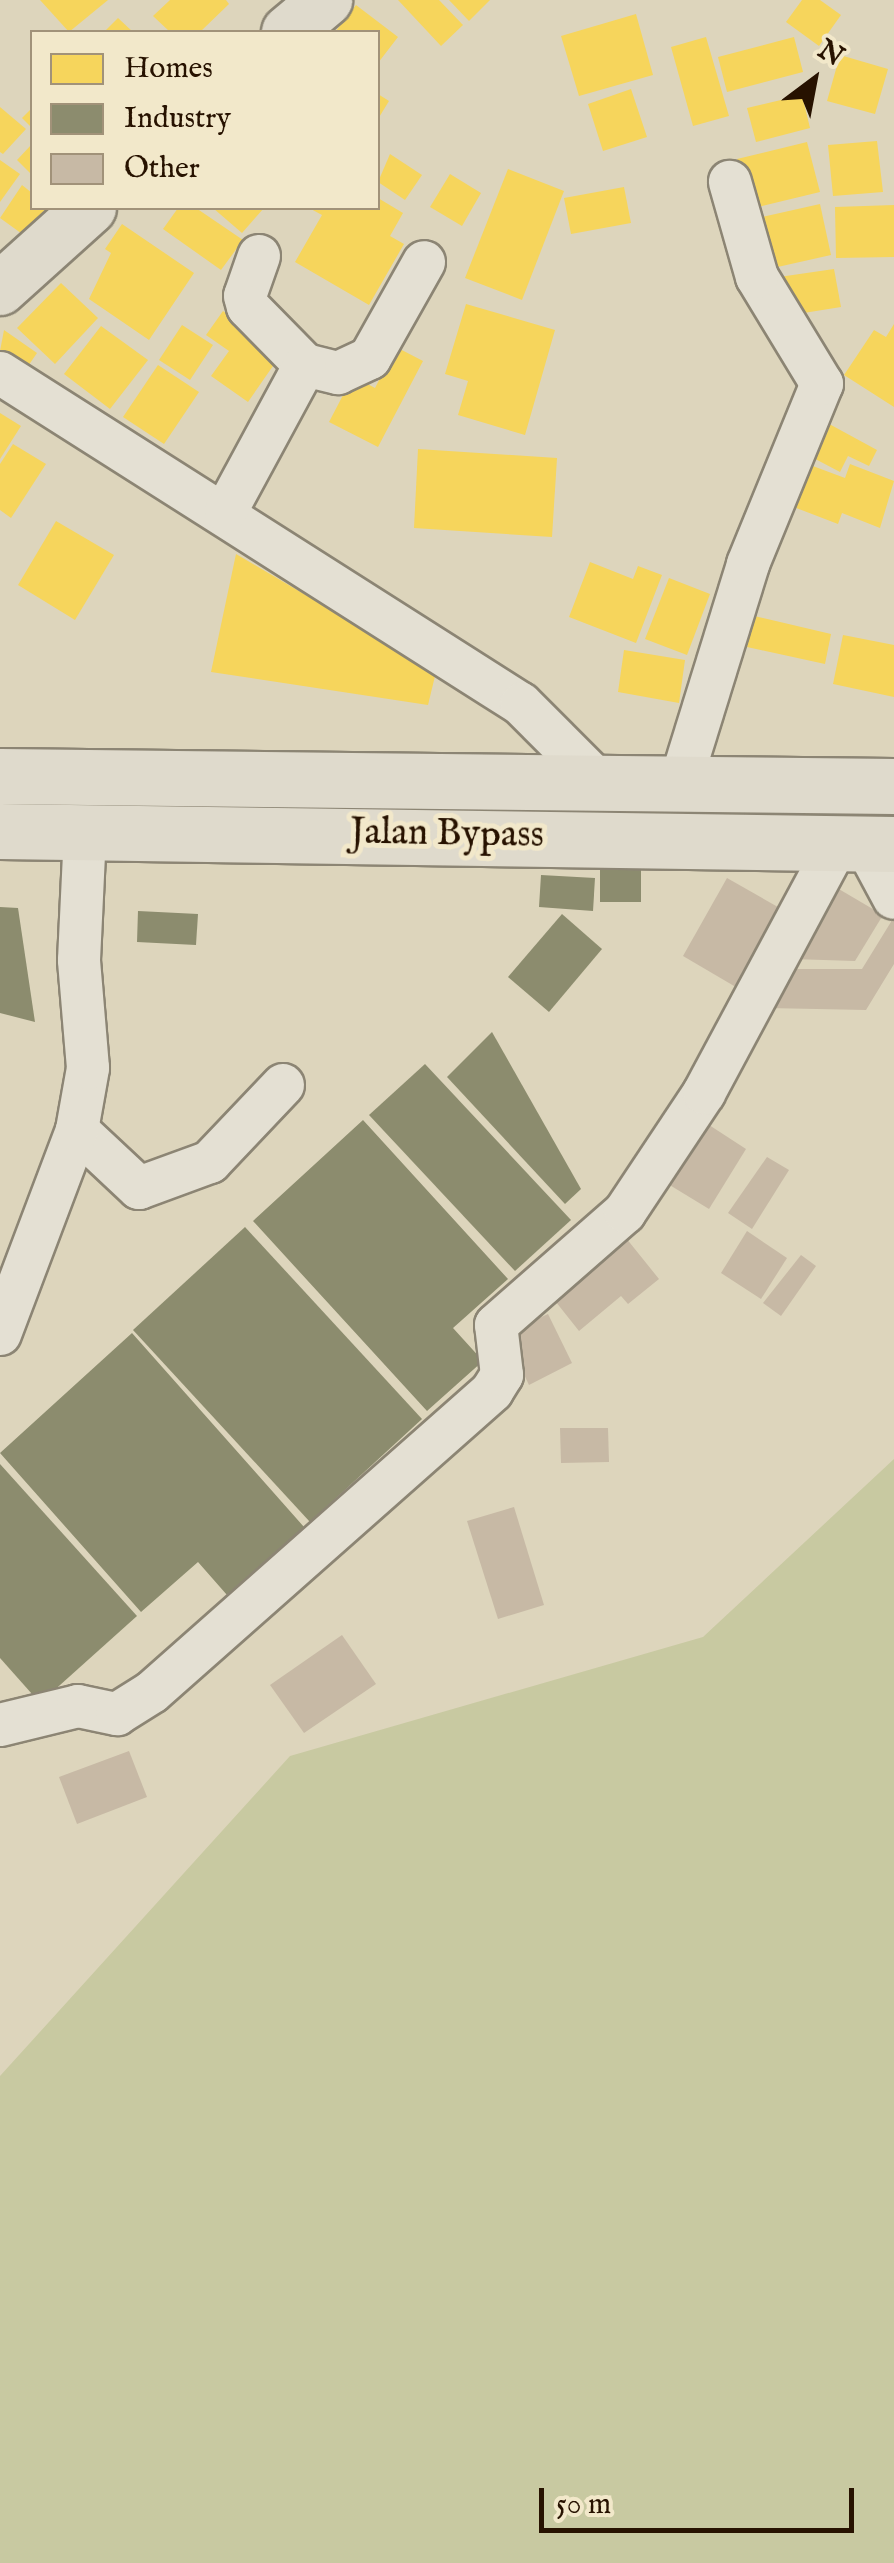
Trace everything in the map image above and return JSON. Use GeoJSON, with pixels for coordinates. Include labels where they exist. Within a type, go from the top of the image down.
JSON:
{"type":"FeatureCollection","features":[{"type":"Feature","properties":{"kind":"highway","name":"Jalan Bypass"},"geometry":{"type":"LineString","coordinates":[[0,776],[595,778],[894,786]]}},
{"type":"Feature","properties":{"kind":"highway","name":"Jalan Bypass"},"geometry":{"type":"LineString","coordinates":[[0,831],[866,843]]}},
{"type":"Feature","properties":{"kind":"main road"},"geometry":{"type":"LineString","coordinates":[[290,30],[326,0]]}},
{"type":"Feature","properties":{"kind":"main road"},"geometry":{"type":"LineString","coordinates":[[6,272],[87,210]]}},
{"type":"Feature","properties":{"kind":"street"},"geometry":{"type":"LineString","coordinates":[[681,780],[748,564],[822,384],[756,278],[730,182]]}},
{"type":"Feature","properties":{"kind":"street"},"geometry":{"type":"LineString","coordinates":[[259,256],[245,296],[248,307],[304,365],[338,373],[370,358],[424,262]]}},
{"type":"Feature","properties":{"kind":"street"},"geometry":{"type":"LineString","coordinates":[[226,511],[304,365]]}},
{"type":"Feature","properties":{"kind":"street"},"geometry":{"type":"LineString","coordinates":[[0,373],[226,511],[522,704],[595,778]]}},
{"type":"Feature","properties":{"kind":"street"},"geometry":{"type":"LineString","coordinates":[[0,1334],[77,1130],[88,1068],[79,960],[84,832]]}},
{"type":"Feature","properties":{"kind":"street"},"geometry":{"type":"LineString","coordinates":[[866,843],[894,898]]}},
{"type":"Feature","properties":{"kind":"street"},"geometry":{"type":"LineString","coordinates":[[0,1725],[78,1706],[117,1714],[152,1692],[492,1391],[502,1375],[496,1325],[625,1212],[866,843]]}},
{"type":"Feature","properties":{"kind":"street"},"geometry":{"type":"LineString","coordinates":[[77,1130],[139,1188],[210,1162],[284,1085]]}},
{"type":"Feature","properties":{"kind":"green space"},"geometry":{"type":"Polygon","coordinates":[[[894,1459],[894,2563],[0,2563],[0,2076],[290,1756],[703,1637],[894,1459]]]}},
{"type":"Feature","properties":{"kind":"building: Homes"},"geometry":{"type":"Polygon","coordinates":[[[40,0],[108,0],[71,30],[40,0]]]}},
{"type":"Feature","properties":{"kind":"building: Homes"},"geometry":{"type":"Polygon","coordinates":[[[170,0],[226,0],[229,4],[202,30],[168,30],[153,16],[170,0]]]}},
{"type":"Feature","properties":{"kind":"building: Homes"},"geometry":{"type":"Polygon","coordinates":[[[398,0],[439,0],[463,25],[441,46],[398,0]]]}},
{"type":"Feature","properties":{"kind":"building: Homes"},"geometry":{"type":"Polygon","coordinates":[[[449,0],[490,0],[469,21],[449,0]]]}},
{"type":"Feature","properties":{"kind":"building: Homes"},"geometry":{"type":"Polygon","coordinates":[[[802,0],[820,0],[841,15],[819,46],[786,22],[802,0]]]}},
{"type":"Feature","properties":{"kind":"building: Homes"},"geometry":{"type":"Polygon","coordinates":[[[356,5],[398,37],[380,60],[380,30],[337,30],[356,5]]]}},
{"type":"Feature","properties":{"kind":"building: Homes"},"geometry":{"type":"Polygon","coordinates":[[[636,14],[653,75],[579,96],[561,36],[636,14]]]}},
{"type":"Feature","properties":{"kind":"building: Homes"},"geometry":{"type":"Polygon","coordinates":[[[118,18],[131,30],[106,30],[118,18]]]}},
{"type":"Feature","properties":{"kind":"building: Homes"},"geometry":{"type":"Polygon","coordinates":[[[706,37],[729,116],[693,126],[671,47],[706,37]]]}},
{"type":"Feature","properties":{"kind":"building: Homes"},"geometry":{"type":"Polygon","coordinates":[[[794,37],[803,72],[727,92],[718,57],[794,37]]]}},
{"type":"Feature","properties":{"kind":"building: Homes"},"geometry":{"type":"Polygon","coordinates":[[[840,55],[888,69],[875,114],[827,101],[840,55]]]}},
{"type":"Feature","properties":{"kind":"building: Homes"},"geometry":{"type":"Polygon","coordinates":[[[631,89],[647,137],[603,151],[588,104],[631,89]]]}},
{"type":"Feature","properties":{"kind":"building: Homes"},"geometry":{"type":"Polygon","coordinates":[[[380,95],[389,101],[380,116],[380,95]]]}},
{"type":"Feature","properties":{"kind":"building: Homes"},"geometry":{"type":"Polygon","coordinates":[[[802,95],[810,128],[756,142],[747,108],[802,95]]]}},
{"type":"Feature","properties":{"kind":"building: Homes"},"geometry":{"type":"Polygon","coordinates":[[[0,107],[26,129],[3,154],[0,152],[0,107]]]}},
{"type":"Feature","properties":{"kind":"building: Homes"},"geometry":{"type":"Polygon","coordinates":[[[30,110],[30,126],[22,118],[30,110]]]}},
{"type":"Feature","properties":{"kind":"building: Homes"},"geometry":{"type":"Polygon","coordinates":[[[877,141],[883,192],[833,196],[828,145],[877,141]]]}},
{"type":"Feature","properties":{"kind":"building: Homes"},"geometry":{"type":"Polygon","coordinates":[[[807,142],[820,192],[750,209],[737,159],[807,142]]]}},
{"type":"Feature","properties":{"kind":"building: Homes"},"geometry":{"type":"Polygon","coordinates":[[[30,146],[30,173],[17,160],[30,146]]]}},
{"type":"Feature","properties":{"kind":"building: Homes"},"geometry":{"type":"Polygon","coordinates":[[[390,154],[422,175],[405,200],[380,183],[390,154]]]}},
{"type":"Feature","properties":{"kind":"building: Homes"},"geometry":{"type":"Polygon","coordinates":[[[0,160],[20,174],[0,202],[0,160]]]}},
{"type":"Feature","properties":{"kind":"building: Homes"},"geometry":{"type":"Polygon","coordinates":[[[508,169],[564,191],[522,300],[465,278],[508,169]]]}},
{"type":"Feature","properties":{"kind":"building: Homes"},"geometry":{"type":"Polygon","coordinates":[[[450,174],[481,193],[462,226],[430,207],[450,174]]]}},
{"type":"Feature","properties":{"kind":"building: Homes"},"geometry":{"type":"Polygon","coordinates":[[[22,185],[30,191],[30,210],[44,210],[25,236],[0,218],[22,185]]]}},
{"type":"Feature","properties":{"kind":"building: Homes"},"geometry":{"type":"Polygon","coordinates":[[[624,187],[631,223],[571,234],[564,198],[624,187]]]}},
{"type":"Feature","properties":{"kind":"building: Homes"},"geometry":{"type":"Polygon","coordinates":[[[380,199],[403,213],[390,236],[404,244],[369,305],[295,262],[322,215],[313,210],[380,210],[380,199]]]}},
{"type":"Feature","properties":{"kind":"building: Homes"},"geometry":{"type":"Polygon","coordinates":[[[820,204],[831,255],[760,271],[748,220],[820,204]]]}},
{"type":"Feature","properties":{"kind":"building: Homes"},"geometry":{"type":"Polygon","coordinates":[[[894,205],[894,257],[836,258],[835,207],[894,205]]]}},
{"type":"Feature","properties":{"kind":"building: Homes"},"geometry":{"type":"Polygon","coordinates":[[[177,210],[199,210],[243,240],[221,270],[163,229],[177,210]]]}},
{"type":"Feature","properties":{"kind":"building: Homes"},"geometry":{"type":"Polygon","coordinates":[[[215,210],[262,210],[242,233],[215,210]]]}},
{"type":"Feature","properties":{"kind":"building: Homes"},"geometry":{"type":"Polygon","coordinates":[[[122,224],[194,273],[149,340],[89,299],[111,253],[105,249],[122,224]]]}},
{"type":"Feature","properties":{"kind":"building: Homes"},"geometry":{"type":"Polygon","coordinates":[[[834,269],[841,307],[785,316],[779,277],[834,269]]]}},
{"type":"Feature","properties":{"kind":"building: Homes"},"geometry":{"type":"Polygon","coordinates":[[[61,283],[98,318],[55,364],[17,328],[61,283]]]}},
{"type":"Feature","properties":{"kind":"building: Homes"},"geometry":{"type":"Polygon","coordinates":[[[466,304],[555,330],[525,435],[458,415],[468,381],[445,374],[466,304]]]}},
{"type":"Feature","properties":{"kind":"building: Homes"},"geometry":{"type":"Polygon","coordinates":[[[223,311],[282,353],[248,402],[211,376],[229,351],[206,335],[223,311]]]}},
{"type":"Feature","properties":{"kind":"building: Homes"},"geometry":{"type":"Polygon","coordinates":[[[894,324],[894,407],[844,375],[874,330],[886,337],[894,324]]]}},
{"type":"Feature","properties":{"kind":"building: Homes"},"geometry":{"type":"Polygon","coordinates":[[[182,325],[213,345],[190,380],[159,360],[182,325]]]}},
{"type":"Feature","properties":{"kind":"building: Homes"},"geometry":{"type":"Polygon","coordinates":[[[101,326],[148,360],[110,409],[64,374],[101,326]]]}},
{"type":"Feature","properties":{"kind":"building: Homes"},"geometry":{"type":"Polygon","coordinates":[[[4,330],[37,353],[26,369],[0,351],[4,330]]]}},
{"type":"Feature","properties":{"kind":"building: Homes"},"geometry":{"type":"Polygon","coordinates":[[[396,347],[423,361],[378,447],[329,422],[353,376],[375,388],[396,347]]]}},
{"type":"Feature","properties":{"kind":"building: Homes"},"geometry":{"type":"Polygon","coordinates":[[[158,365],[199,392],[164,444],[123,417],[158,365]]]}},
{"type":"Feature","properties":{"kind":"building: Homes"},"geometry":{"type":"Polygon","coordinates":[[[0,413],[21,426],[0,459],[0,413]]]}},
{"type":"Feature","properties":{"kind":"building: Homes"},"geometry":{"type":"Polygon","coordinates":[[[820,419],[877,450],[869,466],[848,456],[840,472],[802,452],[820,419]]]}},
{"type":"Feature","properties":{"kind":"building: Homes"},"geometry":{"type":"Polygon","coordinates":[[[13,444],[46,464],[11,518],[0,510],[0,464],[13,444]]]}},
{"type":"Feature","properties":{"kind":"building: Homes"},"geometry":{"type":"Polygon","coordinates":[[[418,449],[557,458],[552,537],[414,528],[418,449]]]}},
{"type":"Feature","properties":{"kind":"building: Homes"},"geometry":{"type":"Polygon","coordinates":[[[794,459],[845,478],[850,464],[894,481],[880,528],[842,513],[838,524],[778,501],[794,459]]]}},
{"type":"Feature","properties":{"kind":"building: Homes"},"geometry":{"type":"Polygon","coordinates":[[[56,521],[114,555],[75,620],[18,585],[56,521]]]}},
{"type":"Feature","properties":{"kind":"building: Homes"},"geometry":{"type":"Polygon","coordinates":[[[236,554],[436,672],[428,705],[211,672],[236,554]]]}},
{"type":"Feature","properties":{"kind":"building: Homes"},"geometry":{"type":"Polygon","coordinates":[[[590,562],[633,579],[638,566],[662,575],[636,643],[569,617],[590,562]]]}},
{"type":"Feature","properties":{"kind":"building: Homes"},"geometry":{"type":"Polygon","coordinates":[[[669,578],[710,594],[687,655],[645,639],[669,578]]]}},
{"type":"Feature","properties":{"kind":"building: Homes"},"geometry":{"type":"Polygon","coordinates":[[[754,616],[831,634],[825,664],[747,647],[754,616]]]}},
{"type":"Feature","properties":{"kind":"building: Homes"},"geometry":{"type":"Polygon","coordinates":[[[843,635],[894,645],[894,697],[833,684],[843,635]]]}},
{"type":"Feature","properties":{"kind":"building: Homes"},"geometry":{"type":"Polygon","coordinates":[[[624,650],[685,660],[679,703],[618,692],[624,650]]]}},
{"type":"Feature","properties":{"kind":"building: Industry"},"geometry":{"type":"Polygon","coordinates":[[[600,867],[641,868],[641,902],[600,902],[600,867]]]}},
{"type":"Feature","properties":{"kind":"building: Industry"},"geometry":{"type":"Polygon","coordinates":[[[541,875],[595,878],[593,911],[539,907],[541,875]]]}},
{"type":"Feature","properties":{"kind":"building: Industry"},"geometry":{"type":"Polygon","coordinates":[[[0,907],[18,908],[35,1022],[0,1013],[0,907]]]}},
{"type":"Feature","properties":{"kind":"building: Industry"},"geometry":{"type":"Polygon","coordinates":[[[138,911],[198,914],[196,945],[137,942],[138,911]]]}},
{"type":"Feature","properties":{"kind":"building: Industry"},"geometry":{"type":"Polygon","coordinates":[[[562,914],[602,949],[549,1012],[508,977],[562,914]]]}},
{"type":"Feature","properties":{"kind":"building: Industry"},"geometry":{"type":"Polygon","coordinates":[[[492,1032],[581,1189],[565,1204],[447,1077],[492,1032]]]}},
{"type":"Feature","properties":{"kind":"building: Industry"},"geometry":{"type":"Polygon","coordinates":[[[425,1064],[571,1220],[515,1271],[369,1115],[425,1064]]]}},
{"type":"Feature","properties":{"kind":"building: Industry"},"geometry":{"type":"Polygon","coordinates":[[[363,1120],[508,1279],[453,1328],[483,1361],[427,1411],[253,1221],[363,1120]]]}},
{"type":"Feature","properties":{"kind":"building: Industry"},"geometry":{"type":"Polygon","coordinates":[[[245,1227],[422,1419],[310,1522],[133,1330],[245,1227]]]}},
{"type":"Feature","properties":{"kind":"building: Industry"},"geometry":{"type":"Polygon","coordinates":[[[132,1333],[304,1527],[227,1595],[198,1562],[141,1612],[0,1453],[132,1333]]]}},
{"type":"Feature","properties":{"kind":"building: Industry"},"geometry":{"type":"Polygon","coordinates":[[[0,1464],[137,1616],[40,1703],[0,1658],[0,1464]]]}},
{"type":"Feature","properties":{"kind":"building: Other"},"geometry":{"type":"Polygon","coordinates":[[[727,878],[792,915],[746,993],[683,956],[727,878]]]}},
{"type":"Feature","properties":{"kind":"building: Other"},"geometry":{"type":"Polygon","coordinates":[[[832,885],[883,915],[855,961],[792,959],[832,885]]]}},
{"type":"Feature","properties":{"kind":"building: Other"},"geometry":{"type":"Polygon","coordinates":[[[894,917],[894,964],[866,1010],[767,1008],[783,969],[862,969],[894,917]]]}},
{"type":"Feature","properties":{"kind":"building: Other"},"geometry":{"type":"Polygon","coordinates":[[[706,1123],[746,1149],[709,1209],[668,1184],[706,1123]]]}},
{"type":"Feature","properties":{"kind":"building: Other"},"geometry":{"type":"Polygon","coordinates":[[[767,1157],[789,1170],[752,1229],[728,1213],[767,1157]]]}},
{"type":"Feature","properties":{"kind":"building: Other"},"geometry":{"type":"Polygon","coordinates":[[[747,1231],[787,1258],[761,1299],[721,1273],[747,1231]]]}},
{"type":"Feature","properties":{"kind":"building: Other"},"geometry":{"type":"Polygon","coordinates":[[[626,1238],[659,1279],[628,1304],[621,1296],[579,1331],[552,1297],[626,1238]]]}},
{"type":"Feature","properties":{"kind":"building: Other"},"geometry":{"type":"Polygon","coordinates":[[[801,1255],[816,1266],[781,1316],[763,1303],[801,1255]]]}},
{"type":"Feature","properties":{"kind":"building: Other"},"geometry":{"type":"Polygon","coordinates":[[[548,1314],[572,1363],[529,1385],[505,1334],[548,1314]]]}},
{"type":"Feature","properties":{"kind":"building: Other"},"geometry":{"type":"Polygon","coordinates":[[[560,1428],[608,1428],[609,1462],[561,1463],[560,1428]]]}},
{"type":"Feature","properties":{"kind":"building: Other"},"geometry":{"type":"Polygon","coordinates":[[[514,1507],[544,1605],[498,1619],[467,1521],[514,1507]]]}},
{"type":"Feature","properties":{"kind":"building: Other"},"geometry":{"type":"Polygon","coordinates":[[[342,1635],[376,1684],[304,1733],[270,1685],[342,1635]]]}},
{"type":"Feature","properties":{"kind":"building: Other"},"geometry":{"type":"Polygon","coordinates":[[[129,1751],[147,1797],[77,1824],[59,1777],[129,1751]]]}}]}
